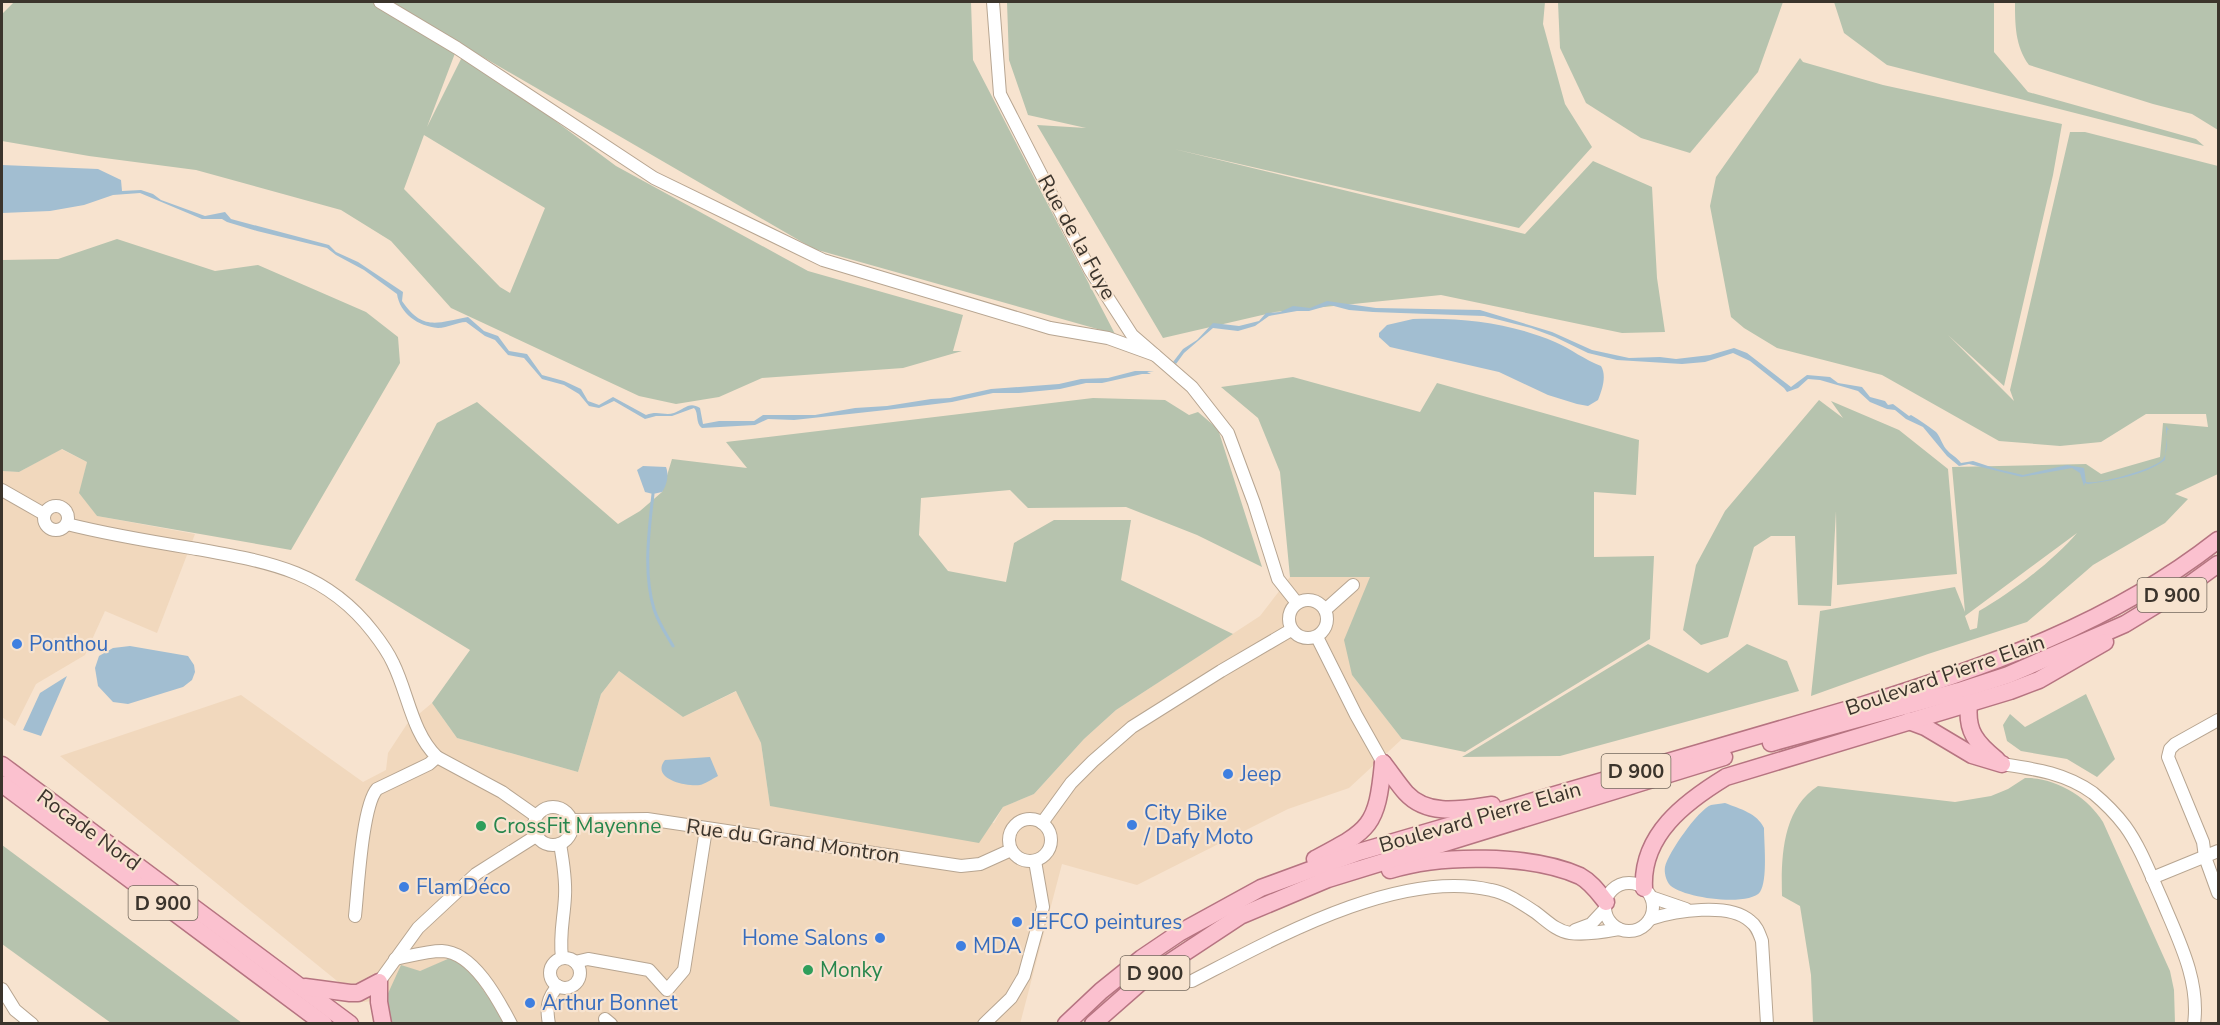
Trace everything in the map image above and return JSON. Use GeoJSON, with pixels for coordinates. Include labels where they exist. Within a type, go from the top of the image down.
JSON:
{"type":"FeatureCollection","features":[{"type":"Feature","properties":{"kind":"main road","name":"Boulevard Pierre Elain"},"geometry":{"type":"LineString","coordinates":[[1066,1023],[1101,991],[1151,952],[1179,933],[1261,888],[1359,852],[1873,701],[2015,654],[2079,626],[2126,601],[2174,572],[2218,540]]}},
{"type":"Feature","properties":{"kind":"main road","name":"Boulevard Pierre Elain"},"geometry":{"type":"LineString","coordinates":[[1092,1023],[1143,980],[1240,916],[1328,879],[1748,750],[2008,675],[2125,624],[2189,585],[2218,564]]}},
{"type":"Feature","properties":{"kind":"main road"},"geometry":{"type":"LineString","coordinates":[[1647,893],[1643,873],[1648,854],[1656,838],[1665,825],[1698,794],[1726,777],[2010,692],[2039,681],[2100,646],[2125,624]]}},
{"type":"Feature","properties":{"kind":"main road"},"geometry":{"type":"LineString","coordinates":[[1969,704],[1967,718],[1972,734],[1982,748],[2002,764]]}},
{"type":"Feature","properties":{"kind":"main road"},"geometry":{"type":"LineString","coordinates":[[1909,722],[1925,727],[1972,755],[2002,764]]}},
{"type":"Feature","properties":{"kind":"main road"},"geometry":{"type":"LineString","coordinates":[[1383,763],[1408,795],[1428,808],[1453,810],[1538,800]]}},
{"type":"Feature","properties":{"kind":"main road"},"geometry":{"type":"LineString","coordinates":[[1261,888],[1348,842],[1366,827],[1380,798],[1383,763]]}},
{"type":"Feature","properties":{"kind":"main road","name":"Rocade Nord"},"geometry":{"type":"LineString","coordinates":[[2,765],[350,1023]]}},
{"type":"Feature","properties":{"kind":"main road","name":"Rocade Nord"},"geometry":{"type":"LineString","coordinates":[[2,784],[324,1023]]}},
{"type":"Feature","properties":{"kind":"main road"},"geometry":{"type":"LineString","coordinates":[[1222,928],[1396,868],[1440,860],[1532,862],[1580,877],[1592,885],[1606,905]]}},
{"type":"Feature","properties":{"kind":"main road"},"geometry":{"type":"LineString","coordinates":[[298,986],[321,991],[358,993],[379,982],[379,1002],[383,1023]]}},
{"type":"Feature","properties":{"kind":"street"},"geometry":{"type":"LineString","coordinates":[[380,2],[457,48],[654,178],[823,260],[1050,328],[1108,338],[1155,355]]}},
{"type":"Feature","properties":{"kind":"street","name":"Rue de la Fuye"},"geometry":{"type":"LineString","coordinates":[[993,2],[1000,94],[1090,270],[1132,334],[1192,387],[1228,433],[1254,503],[1278,579],[1297,603]]}},
{"type":"Feature","properties":{"kind":"street"},"geometry":{"type":"LineString","coordinates":[[2,490],[44,514],[45,524],[50,529],[58,530],[67,524],[263,561],[296,572],[325,588],[352,607],[374,633],[393,662],[425,742],[437,757],[502,792],[536,816]]}},
{"type":"Feature","properties":{"kind":"street"},"geometry":{"type":"LineString","coordinates":[[1325,610],[1353,585]]}},
{"type":"Feature","properties":{"kind":"street"},"geometry":{"type":"LineString","coordinates":[[1309,600],[1321,605],[1325,610],[1328,622],[1317,637],[1300,638],[1291,630],[1288,618],[1297,603],[1309,600]]}},
{"type":"Feature","properties":{"kind":"street"},"geometry":{"type":"LineString","coordinates":[[1042,823],[1071,783],[1132,727],[1291,630]]}},
{"type":"Feature","properties":{"kind":"street"},"geometry":{"type":"LineString","coordinates":[[1317,637],[1383,763]]}},
{"type":"Feature","properties":{"kind":"street"},"geometry":{"type":"LineString","coordinates":[[2218,720],[2175,744],[2170,749],[2168,757],[2203,842],[2205,857],[2218,893]]}},
{"type":"Feature","properties":{"kind":"street"},"geometry":{"type":"LineString","coordinates":[[355,916],[367,822],[373,794],[377,789],[429,764],[437,757]]}},
{"type":"Feature","properties":{"kind":"street"},"geometry":{"type":"LineString","coordinates":[[2002,764],[2042,770],[2067,778],[2091,792],[2110,808],[2126,828],[2152,878],[2187,960],[2195,994],[2194,1023]]}},
{"type":"Feature","properties":{"kind":"street"},"geometry":{"type":"LineString","coordinates":[[552,806],[565,810],[572,820],[573,826],[569,837],[560,844],[547,844],[536,836],[533,826],[540,811],[552,806]]}},
{"type":"Feature","properties":{"kind":"street","name":"Rue du Grand Montron"},"geometry":{"type":"LineString","coordinates":[[572,820],[647,819],[961,866],[980,864],[1011,850]]}},
{"type":"Feature","properties":{"kind":"street"},"geometry":{"type":"LineString","coordinates":[[1029,819],[1042,823],[1050,831],[1051,843],[1046,855],[1035,861],[1021,860],[1011,850],[1010,837],[1016,825],[1029,819]]}},
{"type":"Feature","properties":{"kind":"street"},"geometry":{"type":"LineString","coordinates":[[575,962],[580,975],[576,984],[567,988],[558,986],[552,981],[550,972],[554,963],[562,958],[575,962],[588,959],[649,970],[667,990],[684,970],[706,829]]}},
{"type":"Feature","properties":{"kind":"street"},"geometry":{"type":"LineString","coordinates":[[379,982],[418,928],[476,874],[536,836]]}},
{"type":"Feature","properties":{"kind":"street"},"geometry":{"type":"LineString","coordinates":[[560,844],[565,881],[565,899],[559,940],[562,958]]}},
{"type":"Feature","properties":{"kind":"street"},"geometry":{"type":"LineString","coordinates":[[2152,878],[2218,851]]}},
{"type":"Feature","properties":{"kind":"street"},"geometry":{"type":"LineString","coordinates":[[984,1023],[997,1014],[1011,998],[1024,976],[1043,907],[1035,861]]}},
{"type":"Feature","properties":{"kind":"street"},"geometry":{"type":"LineString","coordinates":[[1569,933],[1591,924],[1606,905],[1613,890],[1624,884],[1631,883],[1647,893],[1690,910]]}},
{"type":"Feature","properties":{"kind":"street"},"geometry":{"type":"LineString","coordinates":[[1192,981],[1299,926],[1391,895],[1443,886],[1491,890],[1511,897],[1555,928],[1569,933],[1633,930],[1640,928],[1650,919],[1690,910],[1726,911],[1741,914],[1758,928],[1762,941],[1767,1023]]}},
{"type":"Feature","properties":{"kind":"street"},"geometry":{"type":"LineString","coordinates":[[1647,893],[1652,912],[1650,919]]}},
{"type":"Feature","properties":{"kind":"street"},"geometry":{"type":"LineString","coordinates":[[1606,905],[1610,921],[1619,929]]}},
{"type":"Feature","properties":{"kind":"street"},"geometry":{"type":"LineString","coordinates":[[395,959],[443,951],[467,961],[490,988],[511,1023]]}},
{"type":"Feature","properties":{"kind":"street"},"geometry":{"type":"LineString","coordinates":[[549,1023],[547,1005],[550,994],[558,986]]}},
{"type":"Feature","properties":{"kind":"street"},"geometry":{"type":"LineString","coordinates":[[2,989],[15,1010],[32,1023]]}},
{"type":"Feature","properties":{"kind":"shaded area"},"geometry":{"type":"Polygon","coordinates":[[[61,449],[87,462],[80,493],[97,516],[195,534],[157,633],[105,611],[85,655],[36,684],[15,726],[2,717],[2,471],[19,472],[61,449]]]}},
{"type":"Feature","properties":{"kind":"shaded area"},"geometry":{"type":"Polygon","coordinates":[[[1290,577],[1371,577],[1352,675],[1402,739],[1349,788],[1288,809],[1137,885],[1062,864],[1020,1024],[506,1023],[450,959],[420,971],[385,1000],[363,1002],[60,756],[241,695],[363,782],[386,770],[388,753],[407,724],[432,703],[457,738],[578,772],[601,694],[619,671],[683,717],[737,691],[761,743],[770,806],[994,823],[1003,807],[1034,794],[1084,739],[1116,710],[1260,616],[1290,577]]]}},
{"type":"Feature","properties":{"kind":"green space"},"geometry":{"type":"Polygon","coordinates":[[[14,2],[380,2],[457,48],[427,127],[464,53],[616,166],[808,271],[963,315],[953,351],[962,351],[903,368],[762,378],[719,397],[676,404],[639,396],[451,308],[391,241],[341,210],[196,170],[89,156],[2,141],[2,14],[14,2]],[[424,135],[404,189],[500,287],[510,293],[545,208],[424,135]]]}},
{"type":"Feature","properties":{"kind":"green space"},"geometry":{"type":"Polygon","coordinates":[[[388,2],[971,2],[973,60],[1115,334],[814,249],[388,2]]]}},
{"type":"Feature","properties":{"kind":"green space"},"geometry":{"type":"Polygon","coordinates":[[[1007,2],[1545,2],[1543,24],[1565,104],[1592,147],[1519,228],[1174,149],[1525,234],[1593,161],[1652,187],[1657,278],[1665,332],[1622,333],[1441,295],[1275,312],[1163,338],[1037,125],[1086,128],[1028,115],[1009,60],[1007,2]]]}},
{"type":"Feature","properties":{"kind":"green space"},"geometry":{"type":"Polygon","coordinates":[[[1558,2],[1783,2],[1758,72],[1690,153],[1641,138],[1586,103],[1560,48],[1558,2]]]}},
{"type":"Feature","properties":{"kind":"green space"},"geometry":{"type":"Polygon","coordinates":[[[1834,2],[1994,2],[1994,52],[2028,92],[2196,139],[2204,146],[1887,65],[1844,33],[1834,2]]]}},
{"type":"Feature","properties":{"kind":"green space"},"geometry":{"type":"Polygon","coordinates":[[[2015,2],[2218,2],[2218,130],[2192,114],[2029,65],[2018,43],[2015,2]]]}},
{"type":"Feature","properties":{"kind":"green space"},"geometry":{"type":"Polygon","coordinates":[[[1800,58],[1803,62],[1883,85],[2062,124],[2053,175],[2004,386],[1948,335],[2014,401],[2010,390],[2070,132],[2085,132],[2218,166],[2218,474],[2175,494],[2188,499],[2165,523],[2093,565],[2027,622],[1928,654],[1811,696],[1820,611],[1955,587],[1965,612],[1952,467],[2086,464],[2101,474],[2160,457],[2163,423],[2208,427],[2206,414],[2146,414],[2101,442],[2060,446],[1999,441],[1882,375],[1777,348],[1744,328],[1731,317],[1710,206],[1716,177],[1800,58]],[[2077,533],[1965,616],[1970,630],[1977,628],[1979,611],[2031,576],[2077,533]]]}},
{"type":"Feature","properties":{"kind":"green space"},"geometry":{"type":"Polygon","coordinates":[[[117,239],[215,271],[258,265],[366,312],[398,337],[400,363],[291,550],[97,516],[79,493],[87,462],[62,449],[19,472],[2,471],[2,260],[58,259],[117,239]]]}},
{"type":"Feature","properties":{"kind":"green space"},"geometry":{"type":"Polygon","coordinates":[[[1293,377],[1420,412],[1437,383],[1639,440],[1636,495],[1594,492],[1594,557],[1654,556],[1650,639],[1465,752],[1402,739],[1352,675],[1344,640],[1370,577],[1290,577],[1280,472],[1258,418],[1221,387],[1293,377]]]}},
{"type":"Feature","properties":{"kind":"green space"},"geometry":{"type":"Polygon","coordinates":[[[1093,398],[1165,400],[1189,415],[1198,412],[1218,429],[1262,567],[1197,535],[1126,507],[1028,508],[1010,490],[921,498],[919,535],[948,571],[1006,582],[1014,543],[1054,520],[1131,520],[1121,580],[1233,634],[1116,710],[1084,739],[1034,794],[1003,807],[979,843],[770,806],[761,743],[736,691],[683,717],[619,671],[601,694],[578,772],[457,738],[432,703],[470,650],[355,580],[437,423],[477,402],[618,524],[640,511],[662,492],[672,459],[747,468],[726,442],[1093,398]]]}},
{"type":"Feature","properties":{"kind":"green space"},"geometry":{"type":"Polygon","coordinates":[[[1819,400],[1843,418],[1831,401],[1899,430],[1948,469],[1957,574],[1837,585],[1836,511],[1831,606],[1798,605],[1795,536],[1771,536],[1754,547],[1728,637],[1701,645],[1683,630],[1696,565],[1725,511],[1819,400]]]}},
{"type":"Feature","properties":{"kind":"green space"},"geometry":{"type":"Polygon","coordinates":[[[1648,644],[1708,673],[1747,644],[1787,661],[1799,691],[1560,756],[1462,757],[1648,644]]]}},
{"type":"Feature","properties":{"kind":"green space"},"geometry":{"type":"Polygon","coordinates":[[[2086,694],[2115,759],[2097,777],[2067,759],[2021,751],[2007,741],[2003,725],[2010,714],[2025,727],[2086,694]]]}},
{"type":"Feature","properties":{"kind":"green space"},"geometry":{"type":"Polygon","coordinates":[[[2025,778],[2048,781],[2070,790],[2089,804],[2103,822],[2170,971],[2174,990],[2175,1023],[1813,1023],[1811,975],[1800,906],[1782,896],[1782,866],[1786,835],[1797,808],[1806,796],[1818,786],[1955,802],[1991,796],[2025,778]]]}},
{"type":"Feature","properties":{"kind":"green space"},"geometry":{"type":"Polygon","coordinates":[[[2,845],[242,1023],[111,1023],[2,944],[2,845]]]}},
{"type":"Feature","properties":{"kind":"green space"},"geometry":{"type":"Polygon","coordinates":[[[450,958],[466,965],[506,1023],[390,1023],[385,1000],[401,965],[420,971],[450,958]]]}},
{"type":"Feature","properties":{"kind":"water"},"geometry":{"type":"Polygon","coordinates":[[[2,165],[98,169],[121,180],[122,191],[141,190],[205,216],[225,212],[231,219],[329,245],[336,252],[358,262],[403,292],[402,301],[410,311],[424,321],[439,322],[468,317],[484,331],[498,336],[509,351],[527,354],[542,375],[581,389],[588,401],[599,405],[613,397],[646,415],[674,413],[693,405],[700,408],[703,424],[719,421],[754,421],[763,415],[815,415],[855,408],[950,398],[991,389],[1059,384],[1081,379],[1108,378],[1135,371],[1154,371],[1147,372],[1151,374],[1060,389],[993,393],[952,402],[794,420],[768,419],[755,425],[702,428],[698,423],[694,408],[672,416],[645,419],[614,401],[599,408],[589,406],[579,394],[564,385],[542,379],[524,358],[508,355],[495,340],[485,336],[466,322],[438,328],[417,322],[406,313],[397,294],[364,270],[327,248],[257,231],[222,219],[202,219],[140,193],[113,195],[84,205],[50,211],[2,213],[2,165]]]}},
{"type":"Feature","properties":{"kind":"water"},"geometry":{"type":"Polygon","coordinates":[[[1327,301],[1376,308],[1480,310],[1552,332],[1592,350],[1629,358],[1676,359],[1710,355],[1734,348],[1747,353],[1791,387],[1807,375],[1830,377],[1838,383],[1862,387],[1870,397],[1885,401],[1888,405],[1893,404],[1936,432],[1946,449],[1961,463],[1973,461],[2023,475],[2067,465],[2084,468],[2086,482],[2102,481],[2150,467],[2163,459],[2165,454],[2165,460],[2138,474],[2108,481],[2085,483],[2084,486],[2080,473],[2072,468],[2022,477],[1969,464],[1959,466],[1947,456],[1923,427],[1906,419],[1895,410],[1870,402],[1858,391],[1820,380],[1808,379],[1798,388],[1787,392],[1750,361],[1733,353],[1705,362],[1682,364],[1617,360],[1588,353],[1531,328],[1484,316],[1373,312],[1349,310],[1330,305],[1309,311],[1269,316],[1255,326],[1238,331],[1213,328],[1184,353],[1176,364],[1173,362],[1183,349],[1197,340],[1213,323],[1239,326],[1259,321],[1266,313],[1280,312],[1293,306],[1310,308],[1327,301]]]}},
{"type":"Feature","properties":{"kind":"water"},"geometry":{"type":"Polygon","coordinates":[[[1413,319],[1468,320],[1521,330],[1555,342],[1601,366],[1604,379],[1598,400],[1588,406],[1577,404],[1548,395],[1499,372],[1390,347],[1379,337],[1379,333],[1387,325],[1413,319]]]}},
{"type":"Feature","properties":{"kind":"water"},"geometry":{"type":"Polygon","coordinates":[[[643,466],[666,467],[667,480],[662,492],[653,494],[645,492],[637,470],[643,466]]]}},
{"type":"Feature","properties":{"kind":"water"},"geometry":{"type":"Polygon","coordinates":[[[130,646],[188,656],[194,665],[195,672],[192,680],[183,687],[128,704],[113,702],[98,686],[95,668],[99,656],[113,648],[130,646]]]}},
{"type":"Feature","properties":{"kind":"water"},"geometry":{"type":"Polygon","coordinates":[[[67,676],[41,736],[23,730],[40,693],[67,676]]]}},
{"type":"Feature","properties":{"kind":"water"},"geometry":{"type":"Polygon","coordinates":[[[710,757],[718,776],[702,784],[679,783],[666,777],[662,772],[665,760],[710,757]]]}},
{"type":"Feature","properties":{"kind":"water"},"geometry":{"type":"Polygon","coordinates":[[[1725,803],[1753,815],[1764,828],[1765,870],[1760,892],[1753,897],[1729,900],[1700,897],[1676,889],[1669,884],[1665,871],[1672,852],[1684,833],[1705,809],[1711,805],[1725,803]]]}},
{"type":"Feature","properties":{"kind":"waterway"},"geometry":{"type":"LineString","coordinates":[[653,494],[648,552],[649,581],[656,614],[673,646]]}},
{"type":"Feature","properties":{"kind":"place","name":"Ponthou"},"geometry":{"type":"Point","coordinates":[17,644]}},
{"type":"Feature","properties":{"kind":"place","name":"Jeep"},"geometry":{"type":"Point","coordinates":[1228,774]}},
{"type":"Feature","properties":{"kind":"place","name":"City Bike / Dafy Moto"},"geometry":{"type":"Point","coordinates":[1132,825]}},
{"type":"Feature","properties":{"kind":"place","name":"CrossFit Mayenne"},"geometry":{"type":"Point","coordinates":[481,826]}},
{"type":"Feature","properties":{"kind":"place","name":"FlamDéco"},"geometry":{"type":"Point","coordinates":[404,887]}},
{"type":"Feature","properties":{"kind":"place","name":"JEFCO peintures"},"geometry":{"type":"Point","coordinates":[1017,922]}},
{"type":"Feature","properties":{"kind":"place","name":"Home Salons"},"geometry":{"type":"Point","coordinates":[880,938]}},
{"type":"Feature","properties":{"kind":"place","name":"MDA"},"geometry":{"type":"Point","coordinates":[961,946]}},
{"type":"Feature","properties":{"kind":"place","name":"Monky"},"geometry":{"type":"Point","coordinates":[808,970]}},
{"type":"Feature","properties":{"kind":"place","name":"Arthur Bonnet"},"geometry":{"type":"Point","coordinates":[530,1003]}}]}
